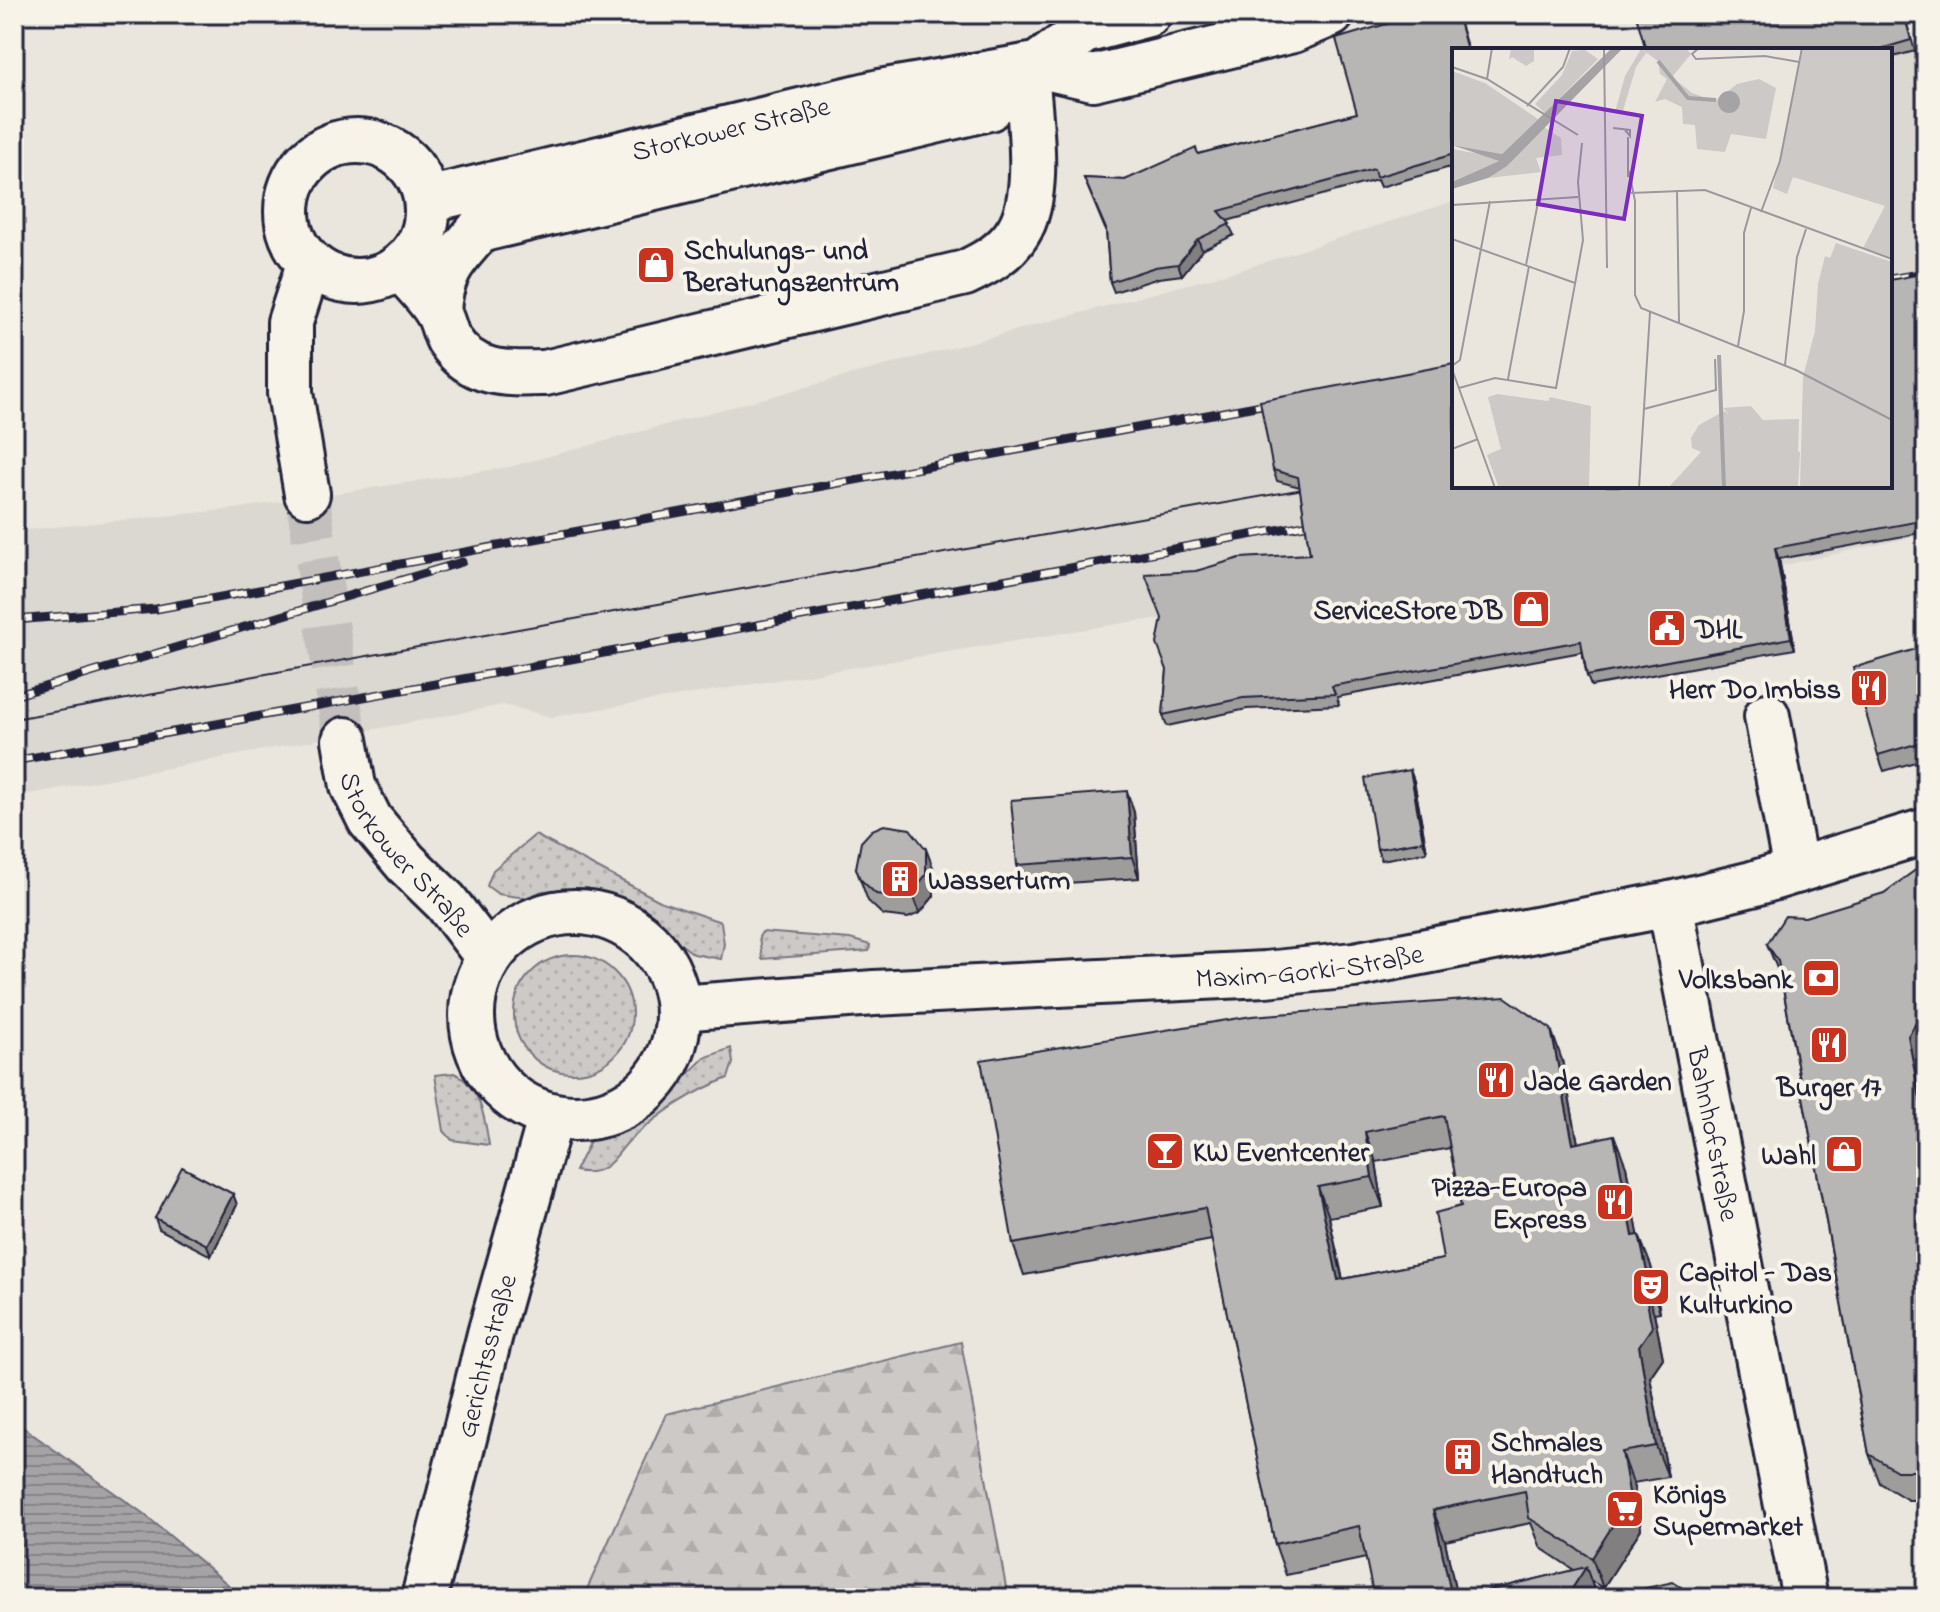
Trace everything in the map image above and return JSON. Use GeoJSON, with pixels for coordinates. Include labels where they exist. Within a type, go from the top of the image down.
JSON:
{"type":"FeatureCollection","features":[{"type":"Feature","properties":{"kind":"main road","name":"Storkower Straße"},"geometry":{"type":"LineString","coordinates":[[1032,66],[1084,31],[1148,14]]}},
{"type":"Feature","properties":{"kind":"main road","name":"Storkower Straße"},"geometry":{"type":"LineString","coordinates":[[427,200],[880,92],[1032,66],[1093,78],[1293,30],[1331,14]]}},
{"type":"Feature","properties":{"kind":"main road"},"geometry":{"type":"LineString","coordinates":[[483,229],[989,108],[1032,66]]}},
{"type":"Feature","properties":{"kind":"main road"},"geometry":{"type":"LineString","coordinates":[[400,267],[438,312],[449,340],[472,365],[493,373],[545,373],[965,273],[995,258],[1019,231],[1031,192],[1032,66]]}},
{"type":"Feature","properties":{"kind":"main road"},"geometry":{"type":"LineString","coordinates":[[952,118],[992,125],[1014,137],[1031,164]]}},
{"type":"Feature","properties":{"kind":"main road"},"geometry":{"type":"LineString","coordinates":[[366,140],[388,147],[407,160],[420,179],[427,200],[426,225],[417,249],[400,267],[379,278],[354,282],[331,277],[309,264],[295,246],[288,226],[286,203],[292,182],[304,163],[322,149],[343,141],[366,140]]}},
{"type":"Feature","properties":{"kind":"main road"},"geometry":{"type":"LineString","coordinates":[[438,312],[439,287],[447,266],[483,229],[507,181],[548,213]]}},
{"type":"Feature","properties":{"kind":"main road"},"geometry":{"type":"LineString","coordinates":[[307,494],[290,393],[290,322],[309,264]]}},
{"type":"Feature","properties":{"kind":"main road"},"geometry":{"type":"LineString","coordinates":[[1767,716],[1796,871]]}},
{"type":"Feature","properties":{"kind":"main road","name":"Storkower Straße"},"geometry":{"type":"LineString","coordinates":[[345,740],[353,786],[370,820],[406,863],[446,902],[488,957]]}},
{"type":"Feature","properties":{"kind":"main road","name":"Maxim-Gorki-Straße"},"geometry":{"type":"LineString","coordinates":[[679,1008],[1339,966],[1415,956],[1670,904],[1796,871],[1926,831]]}},
{"type":"Feature","properties":{"kind":"main road","name":"Bahnhofstraße"},"geometry":{"type":"LineString","coordinates":[[1670,904],[1805,1598]]}},
{"type":"Feature","properties":{"kind":"main road"},"geometry":{"type":"LineString","coordinates":[[576,911],[602,914],[626,924],[646,939],[662,959],[674,982],[679,1008],[677,1035],[668,1061],[652,1084],[632,1103],[606,1115],[578,1119],[551,1116],[525,1106],[501,1089],[484,1066],[474,1039],[471,1011],[476,983],[488,957],[526,923],[550,914],[576,911]]}},
{"type":"Feature","properties":{"kind":"main road","name":"Gerichtsstraße"},"geometry":{"type":"LineString","coordinates":[[424,1598],[490,1334],[551,1116]]}},
{"type":"Feature","properties":{"kind":"shaded area"},"geometry":{"type":"Polygon","coordinates":[[[1926,50],[1926,534],[1781,566],[1795,649],[1591,686],[1584,652],[1380,689],[1320,602],[1130,622],[552,717],[503,705],[14,797],[14,531],[234,509],[509,467],[1240,270],[1452,202],[1452,488],[1892,488],[1892,58],[1926,50]]]}},
{"type":"Feature","properties":{"kind":"shaded area"},"geometry":{"type":"Polygon","coordinates":[[[14,1421],[144,1514],[244,1598],[14,1598],[14,1421]]]}},
{"type":"Feature","properties":{"kind":"green space"},"geometry":{"type":"Polygon","coordinates":[[[14,377],[20,377],[14,462],[14,377]]]}},
{"type":"Feature","properties":{"kind":"green space"},"geometry":{"type":"Polygon","coordinates":[[[535,835],[662,902],[721,922],[724,944],[721,959],[694,954],[613,894],[585,888],[543,891],[526,898],[498,894],[487,886],[493,870],[535,835]]]}},
{"type":"Feature","properties":{"kind":"green space"},"geometry":{"type":"Polygon","coordinates":[[[762,932],[850,939],[870,945],[869,951],[762,959],[759,937],[762,932]]]}},
{"type":"Feature","properties":{"kind":"green space"},"geometry":{"type":"Polygon","coordinates":[[[573,955],[596,959],[615,972],[628,991],[632,1014],[628,1037],[615,1056],[596,1069],[573,1073],[550,1069],[531,1056],[518,1037],[514,1014],[518,991],[531,972],[550,959],[573,955]]]}},
{"type":"Feature","properties":{"kind":"green space"},"geometry":{"type":"Polygon","coordinates":[[[731,1048],[733,1063],[728,1078],[665,1112],[631,1139],[605,1167],[590,1172],[575,1171],[590,1141],[633,1119],[666,1096],[704,1058],[731,1048]]]}},
{"type":"Feature","properties":{"kind":"green space"},"geometry":{"type":"Polygon","coordinates":[[[454,1073],[476,1095],[489,1145],[452,1140],[444,1131],[435,1075],[454,1073]]]}},
{"type":"Feature","properties":{"kind":"green space"},"geometry":{"type":"Polygon","coordinates":[[[961,1342],[1008,1598],[583,1598],[666,1414],[961,1342]]]}},
{"type":"Feature","properties":{"kind":"building"},"geometry":{"type":"Polygon","coordinates":[[[1420,14],[1457,14],[1466,48],[1452,48],[1452,155],[1376,177],[1374,169],[1219,211],[1230,224],[1198,239],[1178,264],[1155,267],[1110,282],[1106,229],[1084,178],[1125,180],[1196,148],[1198,154],[1357,113],[1336,39],[1420,14]]]}},
{"type":"Feature","properties":{"kind":"building"},"geometry":{"type":"Polygon","coordinates":[[[1904,14],[1911,40],[1884,48],[1645,48],[1636,15],[1904,14]]]}},
{"type":"Feature","properties":{"kind":"building"},"geometry":{"type":"Polygon","coordinates":[[[1926,273],[1926,520],[1775,548],[1791,638],[1587,676],[1581,641],[1332,686],[1335,694],[1243,698],[1163,715],[1167,670],[1157,644],[1162,618],[1145,574],[1196,571],[1240,558],[1310,554],[1298,477],[1273,470],[1260,401],[1452,364],[1452,488],[1892,488],[1892,280],[1926,273]]]}},
{"type":"Feature","properties":{"kind":"building"},"geometry":{"type":"Polygon","coordinates":[[[1926,646],[1926,741],[1878,755],[1853,668],[1926,646]]]}},
{"type":"Feature","properties":{"kind":"building"},"geometry":{"type":"Polygon","coordinates":[[[1410,770],[1423,841],[1377,849],[1365,778],[1410,770]]]}},
{"type":"Feature","properties":{"kind":"building"},"geometry":{"type":"Polygon","coordinates":[[[1127,791],[1132,857],[1017,865],[1011,800],[1127,791]]]}},
{"type":"Feature","properties":{"kind":"building","name":"Wasserturm"},"geometry":{"type":"Polygon","coordinates":[[[884,825],[910,829],[926,849],[926,875],[912,892],[900,897],[876,894],[860,879],[856,868],[861,842],[872,830],[884,825]]]}},
{"type":"Feature","properties":{"kind":"building"},"geometry":{"type":"Polygon","coordinates":[[[1925,863],[1926,1006],[1908,1036],[1926,1131],[1926,1471],[1897,1471],[1869,1454],[1778,961],[1767,944],[1785,916],[1805,917],[1884,893],[1925,863]]]}},
{"type":"Feature","properties":{"kind":"building"},"geometry":{"type":"Polygon","coordinates":[[[1505,997],[1551,1029],[1573,1144],[1614,1135],[1633,1236],[1639,1235],[1649,1281],[1643,1282],[1652,1327],[1639,1346],[1656,1446],[1622,1452],[1630,1498],[1592,1558],[1529,1518],[1525,1491],[1433,1510],[1452,1598],[1374,1598],[1359,1526],[1275,1544],[1205,1208],[1013,1244],[981,1060],[1252,1016],[1505,997]],[[1444,1116],[1365,1132],[1372,1177],[1318,1187],[1338,1280],[1443,1259],[1435,1213],[1461,1206],[1444,1116]]]}},
{"type":"Feature","properties":{"kind":"building"},"geometry":{"type":"Polygon","coordinates":[[[182,1167],[233,1194],[207,1245],[155,1218],[182,1167]]]}},
{"type":"Feature","properties":{"kind":"building"},"geometry":{"type":"Polygon","coordinates":[[[1586,1567],[1566,1598],[1457,1598],[1586,1567]]]}},
{"type":"Feature","properties":{"kind":"building"},"geometry":{"type":"Polygon","coordinates":[[[1673,1582],[1698,1598],[1601,1598],[1673,1582]]]}},
{"type":"Feature","properties":{"kind":"tunnel"},"geometry":{"type":"LineString","coordinates":[[307,494],[345,740]]}},
{"type":"Feature","properties":{"kind":"tram line"},"geometry":{"type":"LineString","coordinates":[[14,719],[1320,486]]}},
{"type":"Feature","properties":{"kind":"railway"},"geometry":{"type":"LineString","coordinates":[[1892,279],[1926,273]]}},
{"type":"Feature","properties":{"kind":"railway"},"geometry":{"type":"LineString","coordinates":[[14,620],[156,609],[1283,401]]}},
{"type":"Feature","properties":{"kind":"railway"},"geometry":{"type":"LineString","coordinates":[[14,761],[1326,521]]}},
{"type":"Feature","properties":{"kind":"railway"},"geometry":{"type":"LineString","coordinates":[[14,696],[462,562]]}},
{"type":"Feature","properties":{"kind":"place","name":"Schulungs- und Beratungszentrum"},"geometry":{"type":"Point","coordinates":[656,265]}},
{"type":"Feature","properties":{"kind":"place","name":"ServiceStore DB"},"geometry":{"type":"Point","coordinates":[1531,609]}},
{"type":"Feature","properties":{"kind":"place","name":"DHL"},"geometry":{"type":"Point","coordinates":[1667,628]}},
{"type":"Feature","properties":{"kind":"place","name":"Herr Do Imbiss"},"geometry":{"type":"Point","coordinates":[1869,688]}},
{"type":"Feature","properties":{"kind":"place","name":"Wasserturm"},"geometry":{"type":"Point","coordinates":[900,879]}},
{"type":"Feature","properties":{"kind":"place","name":"Volksbank"},"geometry":{"type":"Point","coordinates":[1821,978]}},
{"type":"Feature","properties":{"kind":"place","name":"Burger 17"},"geometry":{"type":"Point","coordinates":[1829,1045]}},
{"type":"Feature","properties":{"kind":"place","name":"Jade Garden"},"geometry":{"type":"Point","coordinates":[1496,1080]}},
{"type":"Feature","properties":{"kind":"place","name":"KW Eventcenter"},"geometry":{"type":"Point","coordinates":[1165,1151]}},
{"type":"Feature","properties":{"kind":"place","name":"Wahl"},"geometry":{"type":"Point","coordinates":[1844,1154]}},
{"type":"Feature","properties":{"kind":"place","name":"Pizza-Europa Express"},"geometry":{"type":"Point","coordinates":[1615,1202]}},
{"type":"Feature","properties":{"kind":"place","name":"Capitol - Das Kulturkino"},"geometry":{"type":"Point","coordinates":[1651,1287]}},
{"type":"Feature","properties":{"kind":"place","name":"Schmales Handtuch"},"geometry":{"type":"Point","coordinates":[1463,1457]}},
{"type":"Feature","properties":{"kind":"place","name":"Königs Supermarket"},"geometry":{"type":"Point","coordinates":[1625,1509]}}]}
